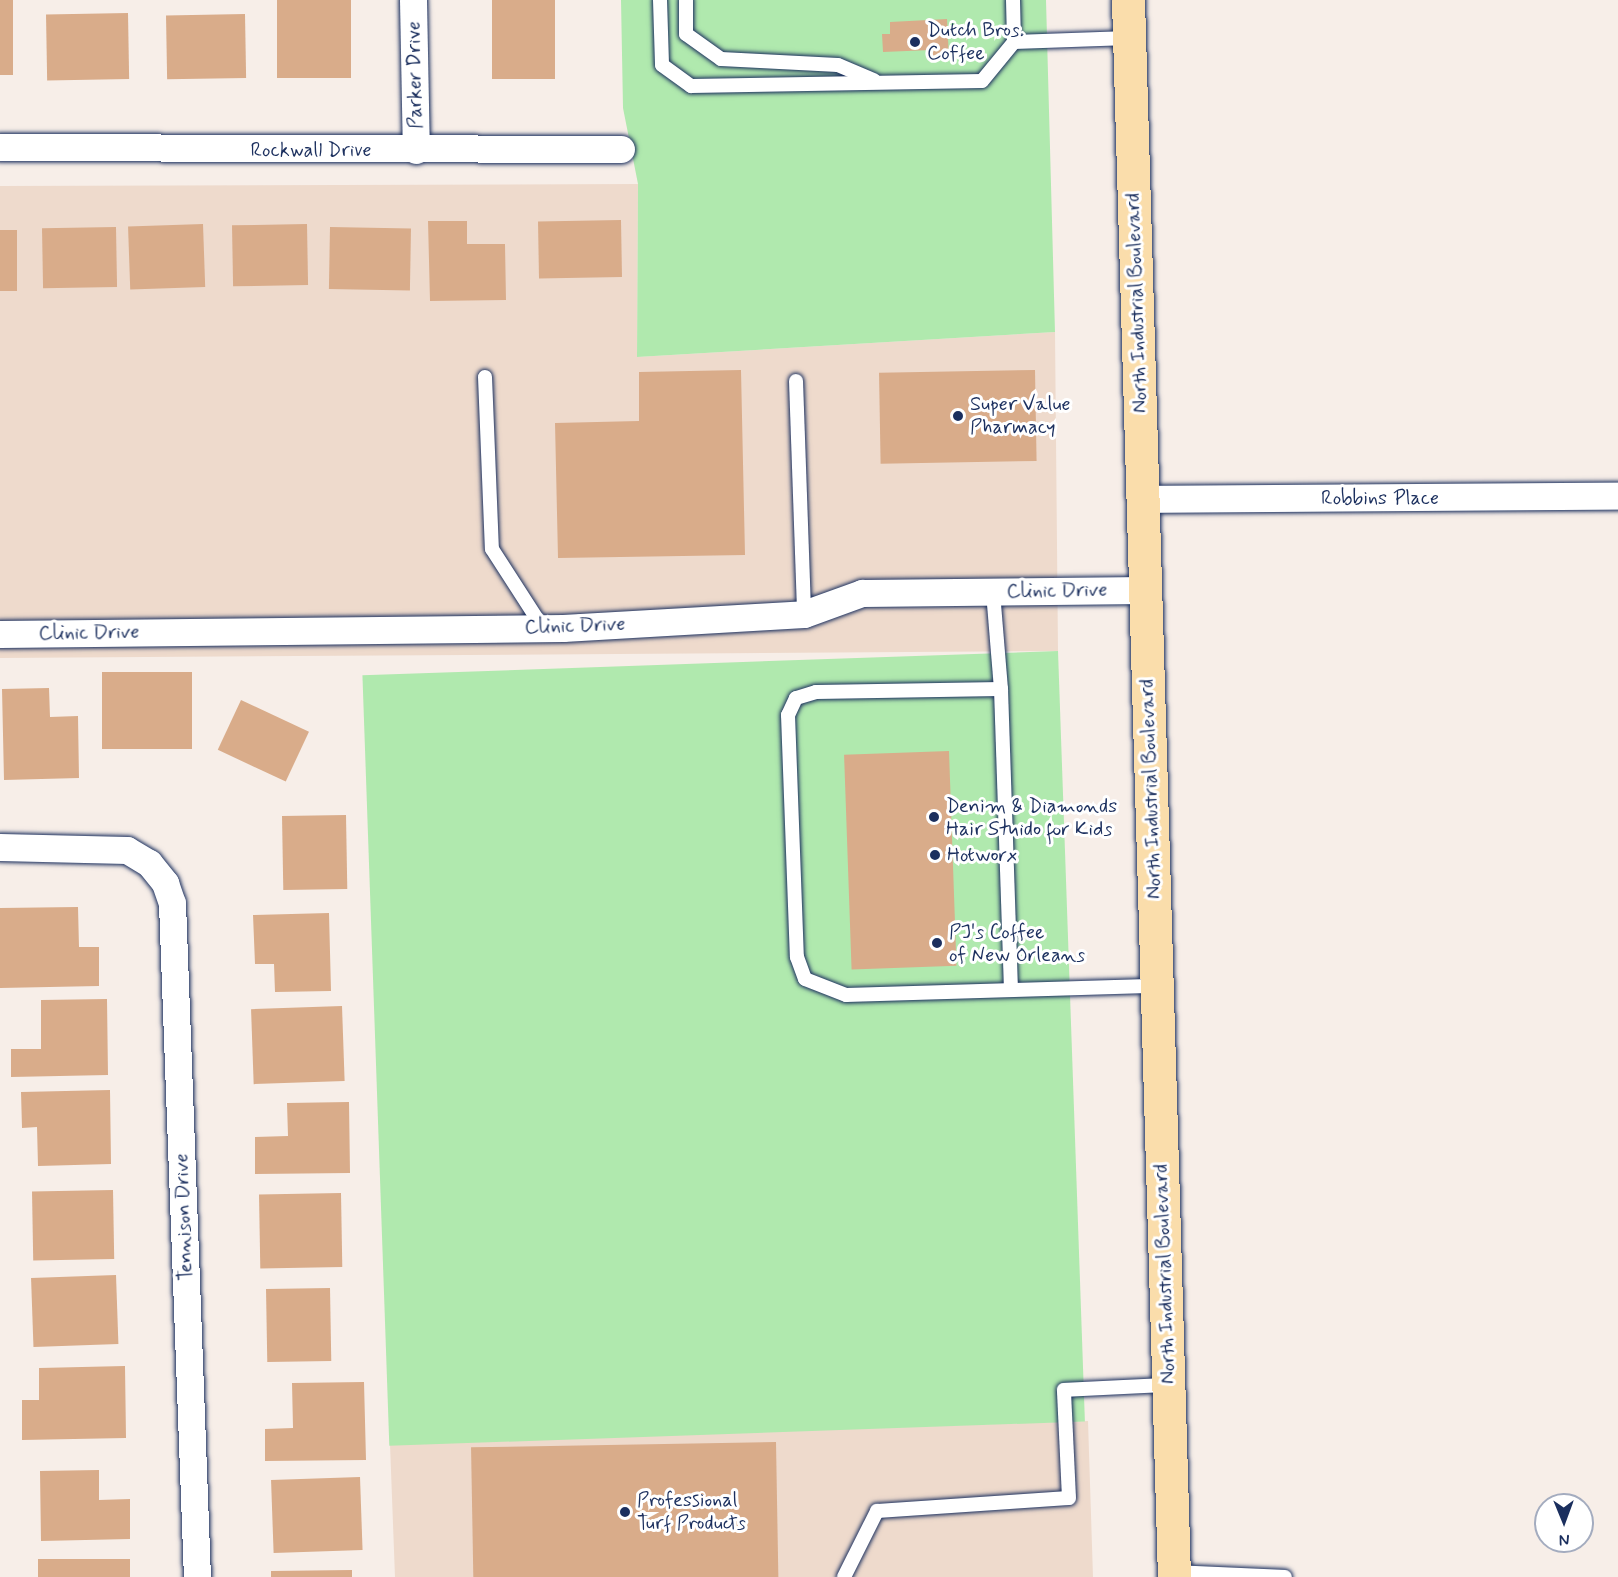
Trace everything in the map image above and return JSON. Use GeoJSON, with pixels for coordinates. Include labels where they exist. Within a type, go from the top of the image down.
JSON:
{"type":"FeatureCollection","features":[{"type":"Feature","properties":{"kind":"main road","name":"North Industrial Boulevard"},"geometry":{"type":"LineString","coordinates":[[1128,0],[1174,1574]]}},
{"type":"Feature","properties":{"kind":"street","name":"Parker Drive"},"geometry":{"type":"LineString","coordinates":[[413,0],[416,150]]}},
{"type":"Feature","properties":{"kind":"street","name":"Rockwall Drive"},"geometry":{"type":"LineString","coordinates":[[0,147],[621,149]]}},
{"type":"Feature","properties":{"kind":"street","name":"Robbins Place"},"geometry":{"type":"LineString","coordinates":[[1143,500],[1618,496]]}},
{"type":"Feature","properties":{"kind":"street","name":"Clinic Drive"},"geometry":{"type":"LineString","coordinates":[[0,634],[543,628],[804,614],[862,593],[1145,590]]}},
{"type":"Feature","properties":{"kind":"street","name":"Tennison Drive"},"geometry":{"type":"LineString","coordinates":[[0,847],[99,845],[128,850],[149,863],[165,883],[172,903],[197,1577]]}},
{"type":"Feature","properties":{"kind":"lane"},"geometry":{"type":"LineString","coordinates":[[660,0],[662,65],[691,86],[982,81],[1014,42],[1013,0]]}},
{"type":"Feature","properties":{"kind":"lane"},"geometry":{"type":"LineString","coordinates":[[687,0],[686,34],[721,58],[838,65],[880,83]]}},
{"type":"Feature","properties":{"kind":"lane"},"geometry":{"type":"LineString","coordinates":[[1014,42],[1129,38]]}},
{"type":"Feature","properties":{"kind":"lane"},"geometry":{"type":"LineString","coordinates":[[485,377],[492,549],[543,628]]}},
{"type":"Feature","properties":{"kind":"lane"},"geometry":{"type":"LineString","coordinates":[[796,381],[804,614]]}},
{"type":"Feature","properties":{"kind":"lane"},"geometry":{"type":"LineString","coordinates":[[993,592],[1000,690],[1011,988]]}},
{"type":"Feature","properties":{"kind":"lane"},"geometry":{"type":"LineString","coordinates":[[1000,690],[816,692],[796,698],[788,715],[797,957],[805,979],[846,995],[1011,988],[1157,986]]}},
{"type":"Feature","properties":{"kind":"lane"},"geometry":{"type":"LineString","coordinates":[[844,1577],[877,1511],[1069,1498],[1064,1389],[1168,1384]]}},
{"type":"Feature","properties":{"kind":"lane"},"geometry":{"type":"LineString","coordinates":[[1174,1574],[1285,1577]]}},
{"type":"Feature","properties":{"kind":"shaded area"},"geometry":{"type":"Polygon","coordinates":[[[638,184],[637,357],[1055,332],[1058,651],[0,658],[0,186],[638,184]]]}},
{"type":"Feature","properties":{"kind":"shaded area"},"geometry":{"type":"Polygon","coordinates":[[[1088,1421],[1093,1577],[395,1577],[390,1444],[1088,1421]]]}},
{"type":"Feature","properties":{"kind":"green space"},"geometry":{"type":"Polygon","coordinates":[[[621,0],[1046,0],[1055,332],[637,357],[638,184],[623,108],[621,0]]]}},
{"type":"Feature","properties":{"kind":"green space"},"geometry":{"type":"Polygon","coordinates":[[[1058,651],[1085,1422],[389,1446],[362,675],[1058,651]]]}},
{"type":"Feature","properties":{"kind":"building"},"geometry":{"type":"Polygon","coordinates":[[[0,0],[13,0],[13,75],[0,75],[0,0]]]}},
{"type":"Feature","properties":{"kind":"building"},"geometry":{"type":"Polygon","coordinates":[[[277,0],[351,0],[351,78],[277,78],[277,0]]]}},
{"type":"Feature","properties":{"kind":"building"},"geometry":{"type":"Polygon","coordinates":[[[492,0],[555,0],[555,79],[492,79],[492,0]]]}},
{"type":"Feature","properties":{"kind":"building"},"geometry":{"type":"Polygon","coordinates":[[[128,13],[129,79],[47,80],[46,14],[128,13]]]}},
{"type":"Feature","properties":{"kind":"building"},"geometry":{"type":"Polygon","coordinates":[[[245,14],[246,78],[167,79],[166,15],[245,14]]]}},
{"type":"Feature","properties":{"kind":"building","name":"Dutch Bros. Coffee"},"geometry":{"type":"Polygon","coordinates":[[[947,19],[949,58],[932,59],[931,50],[883,52],[882,34],[890,34],[890,22],[947,19]]]}},
{"type":"Feature","properties":{"kind":"building"},"geometry":{"type":"Polygon","coordinates":[[[621,220],[622,277],[539,278],[538,221],[621,220]]]}},
{"type":"Feature","properties":{"kind":"building"},"geometry":{"type":"Polygon","coordinates":[[[428,221],[467,221],[467,244],[505,244],[506,300],[430,301],[428,221]]]}},
{"type":"Feature","properties":{"kind":"building"},"geometry":{"type":"Polygon","coordinates":[[[203,224],[205,287],[130,290],[128,227],[203,224]]]}},
{"type":"Feature","properties":{"kind":"building"},"geometry":{"type":"Polygon","coordinates":[[[307,224],[308,285],[233,286],[232,225],[307,224]]]}},
{"type":"Feature","properties":{"kind":"building"},"geometry":{"type":"Polygon","coordinates":[[[116,227],[117,287],[43,288],[42,228],[116,227]]]}},
{"type":"Feature","properties":{"kind":"building"},"geometry":{"type":"Polygon","coordinates":[[[330,227],[411,228],[410,290],[329,289],[330,227]]]}},
{"type":"Feature","properties":{"kind":"building"},"geometry":{"type":"Polygon","coordinates":[[[0,230],[17,230],[17,291],[0,291],[0,230]]]}},
{"type":"Feature","properties":{"kind":"building"},"geometry":{"type":"Polygon","coordinates":[[[741,370],[745,555],[558,558],[555,423],[639,421],[639,372],[741,370]]]}},
{"type":"Feature","properties":{"kind":"building","name":"Super Value Pharmacy"},"geometry":{"type":"Polygon","coordinates":[[[1035,370],[1037,461],[881,464],[879,373],[1035,370]]]}},
{"type":"Feature","properties":{"kind":"building"},"geometry":{"type":"Polygon","coordinates":[[[102,672],[192,672],[192,749],[102,749],[102,672]]]}},
{"type":"Feature","properties":{"kind":"building"},"geometry":{"type":"Polygon","coordinates":[[[49,688],[50,717],[78,716],[79,778],[4,780],[2,689],[49,688]]]}},
{"type":"Feature","properties":{"kind":"building"},"geometry":{"type":"Polygon","coordinates":[[[241,700],[309,732],[286,782],[218,750],[241,700]]]}},
{"type":"Feature","properties":{"kind":"building"},"geometry":{"type":"Polygon","coordinates":[[[949,751],[957,966],[852,970],[844,755],[949,751]]]}},
{"type":"Feature","properties":{"kind":"building"},"geometry":{"type":"Polygon","coordinates":[[[346,815],[347,889],[283,890],[282,816],[346,815]]]}},
{"type":"Feature","properties":{"kind":"building"},"geometry":{"type":"Polygon","coordinates":[[[78,907],[79,947],[99,947],[99,986],[0,988],[0,908],[78,907]]]}},
{"type":"Feature","properties":{"kind":"building"},"geometry":{"type":"Polygon","coordinates":[[[329,913],[331,991],[275,992],[274,964],[255,964],[253,915],[329,913]]]}},
{"type":"Feature","properties":{"kind":"building"},"geometry":{"type":"Polygon","coordinates":[[[107,999],[108,1075],[11,1077],[11,1049],[41,1049],[41,1000],[107,999]]]}},
{"type":"Feature","properties":{"kind":"building"},"geometry":{"type":"Polygon","coordinates":[[[342,1006],[345,1081],[254,1084],[251,1009],[342,1006]]]}},
{"type":"Feature","properties":{"kind":"building"},"geometry":{"type":"Polygon","coordinates":[[[110,1090],[111,1164],[38,1166],[37,1127],[22,1128],[21,1092],[110,1090]]]}},
{"type":"Feature","properties":{"kind":"building"},"geometry":{"type":"Polygon","coordinates":[[[349,1102],[350,1173],[255,1174],[255,1137],[288,1136],[287,1103],[349,1102]]]}},
{"type":"Feature","properties":{"kind":"building"},"geometry":{"type":"Polygon","coordinates":[[[113,1190],[114,1259],[33,1260],[32,1191],[113,1190]]]}},
{"type":"Feature","properties":{"kind":"building"},"geometry":{"type":"Polygon","coordinates":[[[341,1193],[342,1267],[260,1268],[259,1194],[341,1193]]]}},
{"type":"Feature","properties":{"kind":"building"},"geometry":{"type":"Polygon","coordinates":[[[116,1275],[118,1344],[33,1347],[31,1278],[116,1275]]]}},
{"type":"Feature","properties":{"kind":"building"},"geometry":{"type":"Polygon","coordinates":[[[330,1288],[331,1361],[267,1362],[266,1289],[330,1288]]]}},
{"type":"Feature","properties":{"kind":"building"},"geometry":{"type":"Polygon","coordinates":[[[125,1366],[126,1438],[22,1440],[22,1400],[39,1400],[39,1368],[125,1366]]]}},
{"type":"Feature","properties":{"kind":"building"},"geometry":{"type":"Polygon","coordinates":[[[364,1382],[366,1460],[265,1461],[265,1429],[293,1428],[292,1383],[364,1382]]]}},
{"type":"Feature","properties":{"kind":"building","name":"Professional Turf Products"},"geometry":{"type":"Polygon","coordinates":[[[776,1442],[778,1577],[473,1577],[471,1447],[776,1442]]]}},
{"type":"Feature","properties":{"kind":"building"},"geometry":{"type":"Polygon","coordinates":[[[99,1470],[99,1500],[130,1499],[130,1539],[41,1541],[40,1471],[99,1470]]]}},
{"type":"Feature","properties":{"kind":"building"},"geometry":{"type":"Polygon","coordinates":[[[360,1477],[363,1550],[274,1553],[271,1480],[360,1477]]]}},
{"type":"Feature","properties":{"kind":"building"},"geometry":{"type":"Polygon","coordinates":[[[38,1559],[130,1559],[130,1577],[38,1577],[38,1559]]]}},
{"type":"Feature","properties":{"kind":"building"},"geometry":{"type":"Polygon","coordinates":[[[352,1570],[352,1577],[271,1577],[271,1571],[352,1570]]]}},
{"type":"Feature","properties":{"kind":"place","name":"Dutch Bros. Coffee"},"geometry":{"type":"Point","coordinates":[915,42]}},
{"type":"Feature","properties":{"kind":"place","name":"Super Value Pharmacy"},"geometry":{"type":"Point","coordinates":[958,416]}},
{"type":"Feature","properties":{"kind":"place","name":"Denim & Diamonds Hair Stuido for Kids"},"geometry":{"type":"Point","coordinates":[934,817]}},
{"type":"Feature","properties":{"kind":"place","name":"Hotworx"},"geometry":{"type":"Point","coordinates":[935,855]}},
{"type":"Feature","properties":{"kind":"place","name":"PJ's Coffee of New Orleans"},"geometry":{"type":"Point","coordinates":[937,943]}},
{"type":"Feature","properties":{"kind":"place","name":"Professional Turf Products"},"geometry":{"type":"Point","coordinates":[625,1512]}}]}
